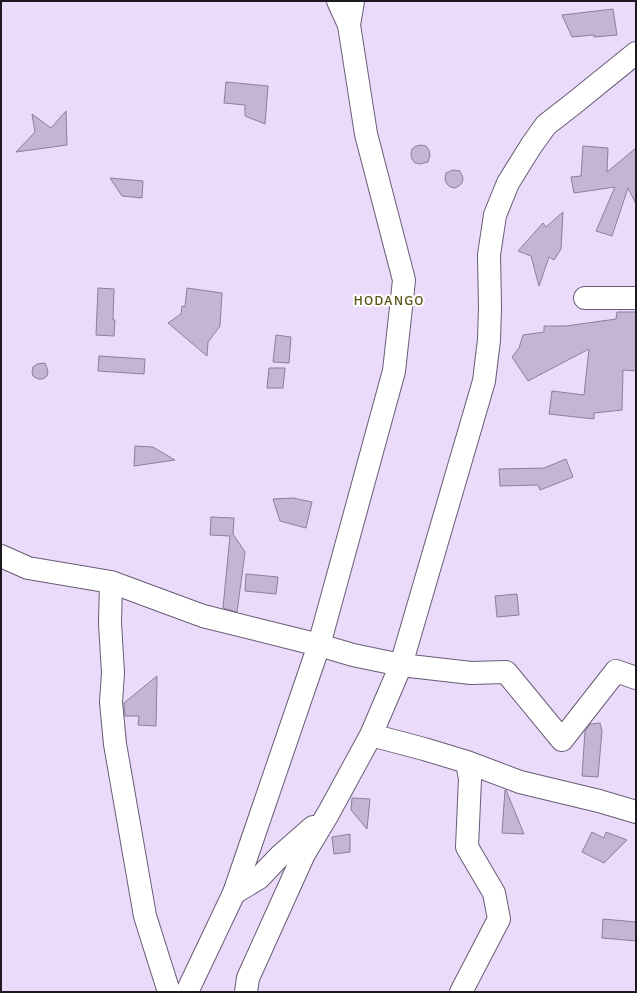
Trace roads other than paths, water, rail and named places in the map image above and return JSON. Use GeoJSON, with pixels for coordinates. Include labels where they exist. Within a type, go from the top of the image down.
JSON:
{"type":"FeatureCollection","features":[{"type":"Feature","properties":{"kind":"street"},"geometry":{"type":"LineString","coordinates":[[187,992],[234,893],[319,645],[394,371],[404,280],[366,134],[349,25],[338,1]]}},
{"type":"Feature","properties":{"kind":"street"},"geometry":{"type":"LineString","coordinates":[[349,25],[353,1]]}},
{"type":"Feature","properties":{"kind":"street"},"geometry":{"type":"LineString","coordinates":[[246,992],[248,978],[304,854],[328,814],[371,735],[401,665],[484,381],[489,340],[490,255],[495,215],[508,183],[546,125],[636,53]]}},
{"type":"Feature","properties":{"kind":"street"},"geometry":{"type":"LineString","coordinates":[[585,298],[636,298]]}},
{"type":"Feature","properties":{"kind":"street"},"geometry":{"type":"LineString","coordinates":[[1,556],[28,568]]}},
{"type":"Feature","properties":{"kind":"street"},"geometry":{"type":"LineString","coordinates":[[1,566],[28,568],[111,582],[203,616],[319,645],[352,655],[401,665],[471,673],[506,672],[562,740],[616,671],[636,678]]}},
{"type":"Feature","properties":{"kind":"street"},"geometry":{"type":"LineString","coordinates":[[111,582],[110,623],[113,673],[111,702],[115,744],[145,916],[169,992]]}},
{"type":"Feature","properties":{"kind":"street"},"geometry":{"type":"LineString","coordinates":[[371,735],[467,762],[520,782],[599,801],[636,812]]}},
{"type":"Feature","properties":{"kind":"street"},"geometry":{"type":"LineString","coordinates":[[461,992],[499,919],[494,893],[466,847],[470,779],[467,762]]}},
{"type":"Feature","properties":{"kind":"street"},"geometry":{"type":"LineString","coordinates":[[234,893],[259,878],[280,856],[328,814]]}},
{"type":"Feature","properties":{"kind":"district","name":"HODANGO"},"geometry":{"type":"Point","coordinates":[389,300]}}]}
